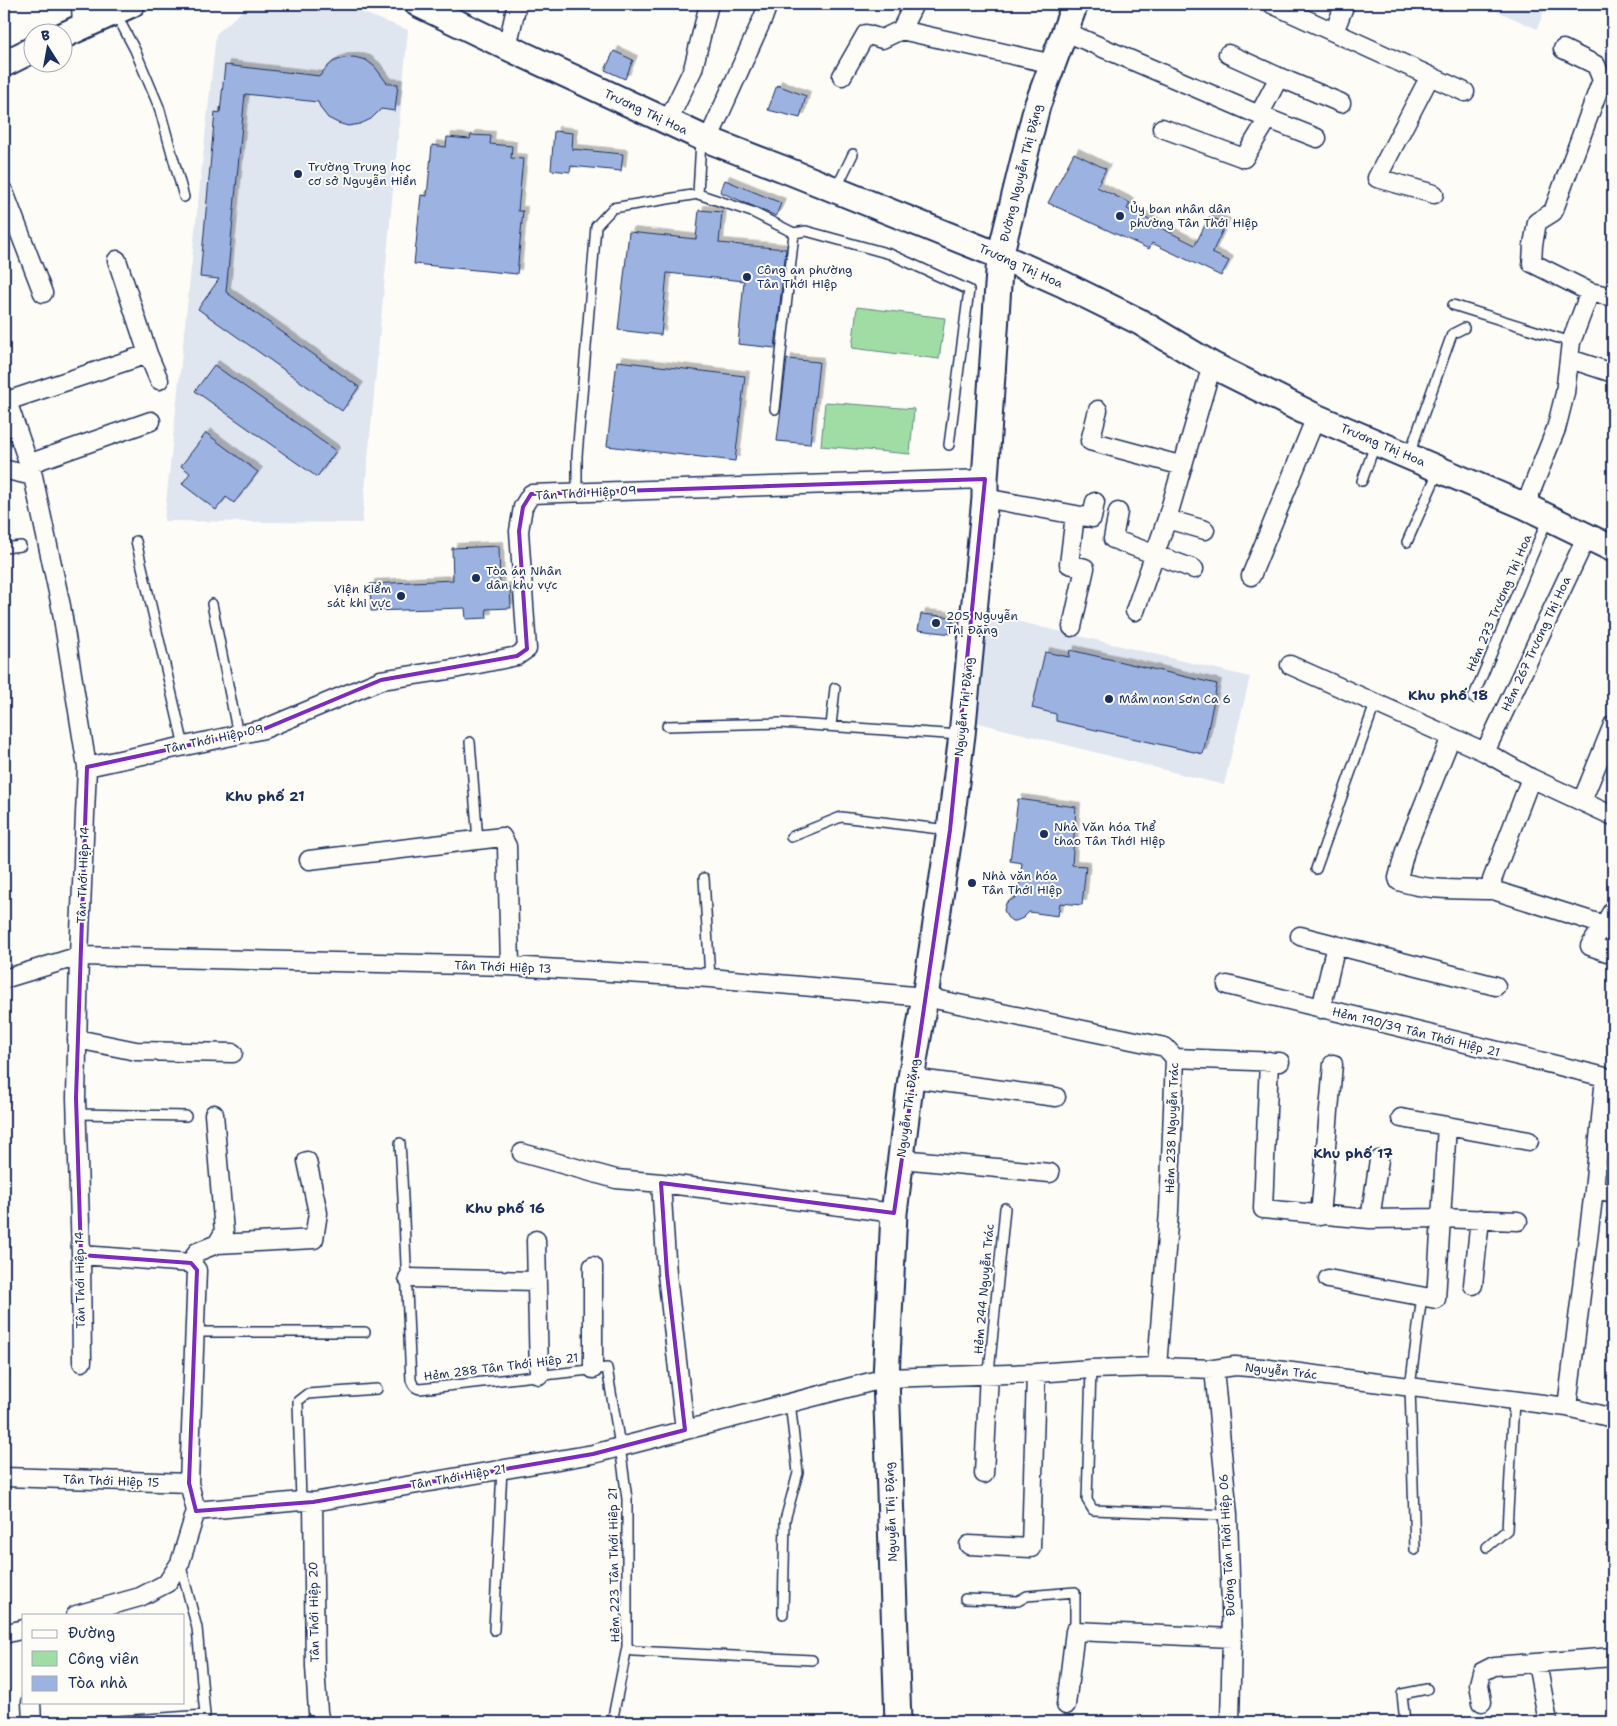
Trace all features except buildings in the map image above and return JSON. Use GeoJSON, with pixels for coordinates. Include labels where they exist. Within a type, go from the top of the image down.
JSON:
{"type":"FeatureCollection","features":[{"type":"Feature","properties":{"kind":"street","name":"Trương Thị Hoa"},"geometry":{"type":"LineString","coordinates":[[419,4],[667,123],[1000,256],[1063,284],[1131,318],[1212,365],[1316,417],[1525,506],[1613,549]]}},
{"type":"Feature","properties":{"kind":"street"},"geometry":{"type":"LineString","coordinates":[[507,47],[517,4]]}},
{"type":"Feature","properties":{"kind":"street"},"geometry":{"type":"LineString","coordinates":[[667,123],[693,69],[709,4]]}},
{"type":"Feature","properties":{"kind":"street"},"geometry":{"type":"LineString","coordinates":[[705,139],[768,4]]}},
{"type":"Feature","properties":{"kind":"street"},"geometry":{"type":"LineString","coordinates":[[901,30],[914,4]]}},
{"type":"Feature","properties":{"kind":"street","name":"Đường Nguyễn Thị Đặng"},"geometry":{"type":"LineString","coordinates":[[985,488],[1000,256],[1037,106],[1075,4]]}},
{"type":"Feature","properties":{"kind":"street"},"geometry":{"type":"LineString","coordinates":[[1272,4],[1465,92]]}},
{"type":"Feature","properties":{"kind":"street"},"geometry":{"type":"LineString","coordinates":[[1334,32],[1345,4]]}},
{"type":"Feature","properties":{"kind":"street"},"geometry":{"type":"LineString","coordinates":[[75,22],[123,8]]}},
{"type":"Feature","properties":{"kind":"street"},"geometry":{"type":"LineString","coordinates":[[842,76],[866,34],[882,39],[901,30],[1053,64]]}},
{"type":"Feature","properties":{"kind":"street"},"geometry":{"type":"LineString","coordinates":[[1066,32],[1264,117],[1318,138]]}},
{"type":"Feature","properties":{"kind":"street"},"geometry":{"type":"LineString","coordinates":[[1563,50],[1596,65],[1602,80],[1553,212],[1536,222],[1532,263],[1590,292],[1613,297]]}},
{"type":"Feature","properties":{"kind":"street"},"geometry":{"type":"LineString","coordinates":[[1228,54],[1341,103]]}},
{"type":"Feature","properties":{"kind":"street"},"geometry":{"type":"LineString","coordinates":[[4,64],[22,55]]}},
{"type":"Feature","properties":{"kind":"street"},"geometry":{"type":"LineString","coordinates":[[1430,76],[1377,178],[1434,194]]}},
{"type":"Feature","properties":{"kind":"street"},"geometry":{"type":"LineString","coordinates":[[1162,128],[1244,158],[1264,117],[1279,77]]}},
{"type":"Feature","properties":{"kind":"street"},"geometry":{"type":"LineString","coordinates":[[4,192],[43,293]]}},
{"type":"Feature","properties":{"kind":"street"},"geometry":{"type":"LineString","coordinates":[[116,260],[148,354],[159,380]]}},
{"type":"Feature","properties":{"kind":"street"},"geometry":{"type":"LineString","coordinates":[[1525,506],[1556,429],[1565,393],[1570,350],[1590,292]]}},
{"type":"Feature","properties":{"kind":"street"},"geometry":{"type":"LineString","coordinates":[[1570,350],[1613,373]]}},
{"type":"Feature","properties":{"kind":"street"},"geometry":{"type":"LineString","coordinates":[[5,400],[148,354]]}},
{"type":"Feature","properties":{"kind":"street"},"geometry":{"type":"LineString","coordinates":[[1135,612],[1167,520],[1212,365]]}},
{"type":"Feature","properties":{"kind":"street","name":"Tân Thới Hiệp 14"},"geometry":{"type":"LineString","coordinates":[[5,400],[30,470],[61,606],[87,767],[79,956],[77,1114],[82,1362]]}},
{"type":"Feature","properties":{"kind":"street"},"geometry":{"type":"LineString","coordinates":[[1098,410],[1090,441],[1183,466]]}},
{"type":"Feature","properties":{"kind":"street"},"geometry":{"type":"LineString","coordinates":[[1251,576],[1316,417]]}},
{"type":"Feature","properties":{"kind":"street"},"geometry":{"type":"LineString","coordinates":[[4,471],[30,470],[151,421]]}},
{"type":"Feature","properties":{"kind":"street","name":"Tân Thới Hiệp 09"},"geometry":{"type":"LineString","coordinates":[[87,767],[264,729],[381,680],[454,669],[517,656],[527,649],[519,531],[523,507],[531,494],[985,488],[1075,515]]}},
{"type":"Feature","properties":{"kind":"street","name":"Nguyễn Thị Đặng"},"geometry":{"type":"LineString","coordinates":[[898,1722],[886,1378],[894,1213],[911,1078],[950,830],[962,735],[985,488]]}},
{"type":"Feature","properties":{"kind":"street"},"geometry":{"type":"LineString","coordinates":[[1072,627],[1085,568],[1069,564],[1075,515],[1092,518],[1095,502]]}},
{"type":"Feature","properties":{"kind":"street"},"geometry":{"type":"LineString","coordinates":[[1118,512],[1112,539],[1194,570]]}},
{"type":"Feature","properties":{"kind":"street"},"geometry":{"type":"LineString","coordinates":[[1167,520],[1205,530]]}},
{"type":"Feature","properties":{"kind":"street","name":"Hẻm 267 Trương Thị Hoa"},"geometry":{"type":"LineString","coordinates":[[1485,752],[1587,536]]}},
{"type":"Feature","properties":{"kind":"street"},"geometry":{"type":"LineString","coordinates":[[1290,665],[1485,752],[1530,778],[1613,816]]}},
{"type":"Feature","properties":{"kind":"street"},"geometry":{"type":"LineString","coordinates":[[1582,801],[1613,725]]}},
{"type":"Feature","properties":{"kind":"street"},"geometry":{"type":"LineString","coordinates":[[1451,737],[1405,851],[1398,878],[1399,881],[1422,886],[1493,890],[1604,925]]}},
{"type":"Feature","properties":{"kind":"street"},"geometry":{"type":"LineString","coordinates":[[1493,890],[1492,880],[1530,778]]}},
{"type":"Feature","properties":{"kind":"street"},"geometry":{"type":"LineString","coordinates":[[309,860],[502,837],[507,846],[510,966]]}},
{"type":"Feature","properties":{"kind":"street"},"geometry":{"type":"LineString","coordinates":[[1613,910],[1590,946],[1613,954]]}},
{"type":"Feature","properties":{"kind":"street"},"geometry":{"type":"LineString","coordinates":[[1300,936],[1496,986]]}},
{"type":"Feature","properties":{"kind":"street"},"geometry":{"type":"LineString","coordinates":[[1321,1009],[1336,945]]}},
{"type":"Feature","properties":{"kind":"street","name":"Tân Thới Hiệp 13"},"geometry":{"type":"LineString","coordinates":[[4,979],[79,956],[510,966],[710,978],[925,997]]}},
{"type":"Feature","properties":{"kind":"street","name":"Hẻm 190/39 Tân Thới Hiệp 21"},"geometry":{"type":"LineString","coordinates":[[1227,985],[1609,1077]]}},
{"type":"Feature","properties":{"kind":"street","name":"Hẻm 238 Nguyễn Trác"},"geometry":{"type":"LineString","coordinates":[[925,997],[1165,1047],[1175,1058],[1169,1211],[1157,1367]]}},
{"type":"Feature","properties":{"kind":"street"},"geometry":{"type":"LineString","coordinates":[[78,1039],[136,1051],[233,1054]]}},
{"type":"Feature","properties":{"kind":"street"},"geometry":{"type":"LineString","coordinates":[[1175,1058],[1275,1062],[1263,1209],[1320,1216],[1370,1219],[1441,1218],[1518,1221]]}},
{"type":"Feature","properties":{"kind":"street"},"geometry":{"type":"LineString","coordinates":[[1320,1216],[1334,1064]]}},
{"type":"Feature","properties":{"kind":"street"},"geometry":{"type":"LineString","coordinates":[[1566,1407],[1609,1077]]}},
{"type":"Feature","properties":{"kind":"street"},"geometry":{"type":"LineString","coordinates":[[911,1078],[1056,1097]]}},
{"type":"Feature","properties":{"kind":"street"},"geometry":{"type":"LineString","coordinates":[[214,1114],[224,1232],[217,1244]]}},
{"type":"Feature","properties":{"kind":"street"},"geometry":{"type":"LineString","coordinates":[[1401,1118],[1529,1141]]}},
{"type":"Feature","properties":{"kind":"street"},"geometry":{"type":"LineString","coordinates":[[1328,1279],[1436,1299],[1447,1126]]}},
{"type":"Feature","properties":{"kind":"street"},"geometry":{"type":"LineString","coordinates":[[522,1153],[616,1179],[662,1183],[894,1213]]}},
{"type":"Feature","properties":{"kind":"street"},"geometry":{"type":"LineString","coordinates":[[901,1159],[1050,1173]]}},
{"type":"Feature","properties":{"kind":"street"},"geometry":{"type":"LineString","coordinates":[[1370,1219],[1379,1160]]}},
{"type":"Feature","properties":{"kind":"street"},"geometry":{"type":"LineString","coordinates":[[191,1263],[197,1252],[217,1244],[314,1239],[318,1213],[307,1161]]}},
{"type":"Feature","properties":{"kind":"street"},"geometry":{"type":"LineString","coordinates":[[662,1183],[667,1274],[685,1430]]}},
{"type":"Feature","properties":{"kind":"street"},"geometry":{"type":"LineString","coordinates":[[1594,1190],[1613,1192]]}},
{"type":"Feature","properties":{"kind":"street"},"geometry":{"type":"LineString","coordinates":[[1473,1285],[1480,1220]]}},
{"type":"Feature","properties":{"kind":"street"},"geometry":{"type":"LineString","coordinates":[[536,1240],[539,1375]]}},
{"type":"Feature","properties":{"kind":"street"},"geometry":{"type":"LineString","coordinates":[[80,1614],[140,1597],[167,1583],[180,1563],[196,1511],[189,1483],[197,1270],[191,1263],[81,1254]]}},
{"type":"Feature","properties":{"kind":"street"},"geometry":{"type":"LineString","coordinates":[[593,1266],[593,1369]]}},
{"type":"Feature","properties":{"kind":"street"},"geometry":{"type":"LineString","coordinates":[[408,1278],[536,1281]]}},
{"type":"Feature","properties":{"kind":"street","name":"Nguyễn Trác"},"geometry":{"type":"LineString","coordinates":[[886,1378],[989,1373],[1036,1373],[1091,1368],[1157,1367],[1214,1369],[1235,1366],[1566,1407],[1613,1418]]}},
{"type":"Feature","properties":{"kind":"street","name":"Đường Tân Thời Hiệp 06"},"geometry":{"type":"LineString","coordinates":[[1214,1369],[1228,1516],[1232,1638],[1230,1722]]}},
{"type":"Feature","properties":{"kind":"street"},"geometry":{"type":"LineString","coordinates":[[984,1474],[989,1373]]}},
{"type":"Feature","properties":{"kind":"street"},"geometry":{"type":"LineString","coordinates":[[970,1545],[1031,1548],[1036,1373]]}},
{"type":"Feature","properties":{"kind":"street","name":"Tân Thới Hiệp 21"},"geometry":{"type":"LineString","coordinates":[[196,1511],[307,1502],[592,1454],[886,1378]]}},
{"type":"Feature","properties":{"kind":"street","name":"Tân Thới Hiệp 15"},"geometry":{"type":"LineString","coordinates":[[4,1477],[189,1483]]}},
{"type":"Feature","properties":{"kind":"street","name":"Tân Thới Hiệp 20"},"geometry":{"type":"LineString","coordinates":[[307,1502],[315,1667],[320,1722]]}},
{"type":"Feature","properties":{"kind":"street"},"geometry":{"type":"LineString","coordinates":[[4,1634],[22,1630]]}},
{"type":"Feature","properties":{"kind":"street"},"geometry":{"type":"LineString","coordinates":[[1066,1705],[1075,1631],[1232,1638]]}},
{"type":"Feature","properties":{"kind":"street"},"geometry":{"type":"LineString","coordinates":[[1482,1702],[1479,1684],[1482,1672],[1494,1666],[1613,1657]]}},
{"type":"Feature","properties":{"kind":"street"},"geometry":{"type":"LineString","coordinates":[[1536,1663],[1548,1722]]}},
{"type":"Feature","properties":{"kind":"street"},"geometry":{"type":"LineString","coordinates":[[31,1704],[32,1722]]}},
{"type":"Feature","properties":{"kind":"lane"},"geometry":{"type":"LineString","coordinates":[[123,8],[135,50],[159,107],[184,197]]}},
{"type":"Feature","properties":{"kind":"lane"},"geometry":{"type":"LineString","coordinates":[[698,194],[705,139]]}},
{"type":"Feature","properties":{"kind":"lane"},"geometry":{"type":"LineString","coordinates":[[836,190],[853,154]]}},
{"type":"Feature","properties":{"kind":"lane"},"geometry":{"type":"LineString","coordinates":[[577,492],[577,456],[596,226],[613,208],[698,194],[752,212],[794,233],[806,231],[890,254],[969,290],[949,445]]}},
{"type":"Feature","properties":{"kind":"lane"},"geometry":{"type":"LineString","coordinates":[[776,409],[794,233]]}},
{"type":"Feature","properties":{"kind":"lane"},"geometry":{"type":"LineString","coordinates":[[1453,305],[1570,350]]}},
{"type":"Feature","properties":{"kind":"lane"},"geometry":{"type":"LineString","coordinates":[[1409,456],[1452,334],[1464,328]]}},
{"type":"Feature","properties":{"kind":"lane"},"geometry":{"type":"LineString","coordinates":[[1362,481],[1376,443]]}},
{"type":"Feature","properties":{"kind":"lane"},"geometry":{"type":"LineString","coordinates":[[1407,542],[1439,469]]}},
{"type":"Feature","properties":{"kind":"lane","name":"Hẻm 273 Trương Thị Hoa"},"geometry":{"type":"LineString","coordinates":[[1473,698],[1548,518]]}},
{"type":"Feature","properties":{"kind":"lane"},"geometry":{"type":"LineString","coordinates":[[136,542],[184,746]]}},
{"type":"Feature","properties":{"kind":"lane"},"geometry":{"type":"LineString","coordinates":[[4,548],[20,546]]}},
{"type":"Feature","properties":{"kind":"lane"},"geometry":{"type":"LineString","coordinates":[[212,604],[238,735]]}},
{"type":"Feature","properties":{"kind":"lane"},"geometry":{"type":"LineString","coordinates":[[831,726],[835,688]]}},
{"type":"Feature","properties":{"kind":"lane"},"geometry":{"type":"LineString","coordinates":[[1316,869],[1376,704]]}},
{"type":"Feature","properties":{"kind":"lane"},"geometry":{"type":"LineString","coordinates":[[667,726],[780,723],[962,735]]}},
{"type":"Feature","properties":{"kind":"lane"},"geometry":{"type":"LineString","coordinates":[[470,742],[478,840]]}},
{"type":"Feature","properties":{"kind":"lane"},"geometry":{"type":"LineString","coordinates":[[790,837],[841,817],[950,830]]}},
{"type":"Feature","properties":{"kind":"lane"},"geometry":{"type":"LineString","coordinates":[[704,878],[710,978]]}},
{"type":"Feature","properties":{"kind":"lane"},"geometry":{"type":"LineString","coordinates":[[77,1114],[186,1116]]}},
{"type":"Feature","properties":{"kind":"lane","name":"Hẻm 288 Tân Thới Hiêp 21"},"geometry":{"type":"LineString","coordinates":[[400,1143],[408,1278],[411,1380],[416,1388],[607,1368],[620,1446]]}},
{"type":"Feature","properties":{"kind":"lane","name":"Hẻm 244 Nguyễn Trác"},"geometry":{"type":"LineString","coordinates":[[989,1373],[1005,1208]]}},
{"type":"Feature","properties":{"kind":"lane"},"geometry":{"type":"LineString","coordinates":[[1415,1550],[1410,1387],[1422,1296]]}},
{"type":"Feature","properties":{"kind":"lane"},"geometry":{"type":"LineString","coordinates":[[195,1332],[365,1332]]}},
{"type":"Feature","properties":{"kind":"lane"},"geometry":{"type":"LineString","coordinates":[[1091,1368],[1087,1500],[1093,1510],[1228,1516]]}},
{"type":"Feature","properties":{"kind":"lane"},"geometry":{"type":"LineString","coordinates":[[307,1502],[298,1400],[307,1394],[377,1389]]}},
{"type":"Feature","properties":{"kind":"lane"},"geometry":{"type":"LineString","coordinates":[[1487,1547],[1507,1530],[1514,1401]]}},
{"type":"Feature","properties":{"kind":"lane"},"geometry":{"type":"LineString","coordinates":[[783,1614],[785,1520],[798,1473],[790,1402]]}},
{"type":"Feature","properties":{"kind":"lane","name":"Hẻm 223 Tân Thới Hiêp 21"},"geometry":{"type":"LineString","coordinates":[[620,1446],[627,1499],[627,1647],[634,1651],[812,1660]]}},
{"type":"Feature","properties":{"kind":"lane"},"geometry":{"type":"LineString","coordinates":[[494,1630],[502,1469]]}},
{"type":"Feature","properties":{"kind":"lane"},"geometry":{"type":"LineString","coordinates":[[104,1722],[205,1719],[197,1628],[180,1563]]}},
{"type":"Feature","properties":{"kind":"lane"},"geometry":{"type":"LineString","coordinates":[[965,1599],[1018,1601],[1027,1596],[1075,1592],[1075,1631]]}},
{"type":"Feature","properties":{"kind":"lane"},"geometry":{"type":"LineString","coordinates":[[612,1722],[627,1647]]}},
{"type":"Feature","properties":{"kind":"lane"},"geometry":{"type":"LineString","coordinates":[[1405,1722],[1402,1694],[1427,1689]]}},
{"type":"Feature","properties":{"kind":"highlighted area"},"geometry":{"type":"Polygon","coordinates":[[[985,479],[950,830],[894,1213],[661,1183],[667,1274],[685,1430],[593,1454],[313,1502],[196,1511],[189,1483],[197,1270],[191,1263],[81,1255],[76,1098],[87,767],[264,729],[381,680],[517,656],[527,649],[519,531],[523,507],[531,494],[985,479]]]}},
{"type":"Feature","properties":{"kind":"shaded area","name":"Trường Trung học cơ sở Nguyễn Hiền"},"geometry":{"type":"Polygon","coordinates":[[[250,4],[340,4],[408,30],[362,523],[164,521],[216,34],[250,4]]]}},
{"type":"Feature","properties":{"kind":"shaded area"},"geometry":{"type":"Polygon","coordinates":[[[1481,4],[1547,4],[1537,29],[1481,4]]]}},
{"type":"Feature","properties":{"kind":"shaded area","name":"Mầm non Sơn Ca 6"},"geometry":{"type":"Polygon","coordinates":[[[983,613],[1250,677],[1224,785],[971,721],[983,613]]]}},
{"type":"Feature","properties":{"kind":"green space"},"geometry":{"type":"Polygon","coordinates":[[[857,307],[945,318],[939,359],[852,348],[857,307]]]}},
{"type":"Feature","properties":{"kind":"green space"},"geometry":{"type":"Polygon","coordinates":[[[825,402],[914,409],[910,454],[821,446],[825,402]]]}},
{"type":"Feature","properties":{"kind":"place","name":"Trường Trung học cơ sở Nguyễn Hiền"},"geometry":{"type":"Point","coordinates":[298,174]}},
{"type":"Feature","properties":{"kind":"place","name":"Ủy ban nhân dân phường Tân Thới Hiệp"},"geometry":{"type":"Point","coordinates":[1120,216]}},
{"type":"Feature","properties":{"kind":"place","name":"Công an phường Tân Thới Hiệp"},"geometry":{"type":"Point","coordinates":[747,277]}},
{"type":"Feature","properties":{"kind":"place","name":"Tòa án Nhân dân khu vực"},"geometry":{"type":"Point","coordinates":[476,578]}},
{"type":"Feature","properties":{"kind":"place","name":"Viện Kiểm sát khi vực"},"geometry":{"type":"Point","coordinates":[401,596]}},
{"type":"Feature","properties":{"kind":"place","name":"205 Nguyễn Thị Đặng"},"geometry":{"type":"Point","coordinates":[936,623]}},
{"type":"Feature","properties":{"kind":"place","name":"Mầm non Sơn Ca 6"},"geometry":{"type":"Point","coordinates":[1109,699]}},
{"type":"Feature","properties":{"kind":"place","name":"Nhà Văn hóa Thể thao Tân Thới Hiệp"},"geometry":{"type":"Point","coordinates":[1044,834]}},
{"type":"Feature","properties":{"kind":"place","name":"Nhà văn hóa Tân Thới Hiệp"},"geometry":{"type":"Point","coordinates":[972,883]}},
{"type":"Feature","properties":{"kind":"district","name":"Khu phố 18"},"geometry":{"type":"Point","coordinates":[1448,695]}},
{"type":"Feature","properties":{"kind":"district","name":"Khu phố 21"},"geometry":{"type":"Point","coordinates":[265,796]}},
{"type":"Feature","properties":{"kind":"district","name":"Khu phố 17"},"geometry":{"type":"Point","coordinates":[1353,1153]}},
{"type":"Feature","properties":{"kind":"district","name":"Khu phố 16"},"geometry":{"type":"Point","coordinates":[505,1208]}}]}
